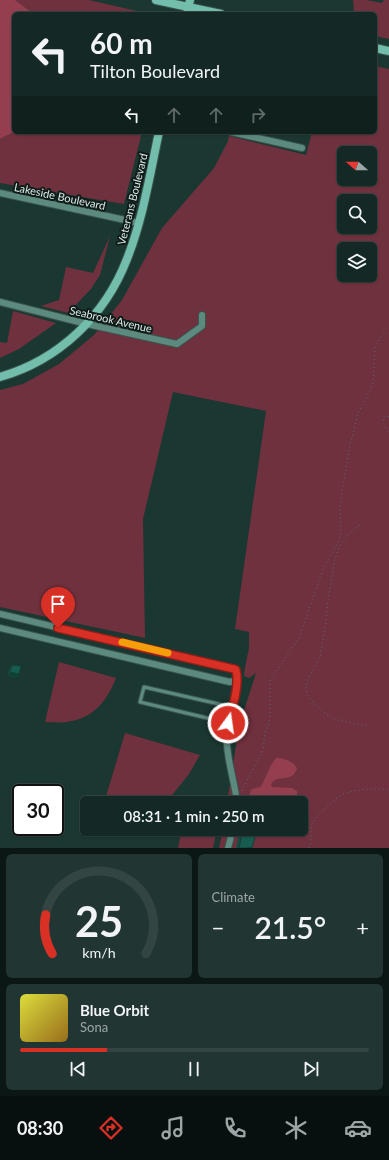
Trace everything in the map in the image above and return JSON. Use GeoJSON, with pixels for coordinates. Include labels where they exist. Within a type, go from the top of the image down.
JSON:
{"type":"FeatureCollection","features":[{"type":"Feature","properties":{"kind":"main road"},"geometry":{"type":"LineString","coordinates":[[156,0],[212,12]]}},
{"type":"Feature","properties":{"kind":"main road"},"geometry":{"type":"LineString","coordinates":[[377,48],[389,51]]}},
{"type":"Feature","properties":{"kind":"main road","name":"Veterans Boulevard"},"geometry":{"type":"LineString","coordinates":[[0,377],[34,364],[57,350],[71,340],[100,310],[127,260],[139,223],[159,134]]}},
{"type":"Feature","properties":{"kind":"street"},"geometry":{"type":"LineString","coordinates":[[240,134],[302,148]]}},
{"type":"Feature","properties":{"kind":"street","name":"Lakeside Boulevard"},"geometry":{"type":"LineString","coordinates":[[0,193],[139,223]]}},
{"type":"Feature","properties":{"kind":"street","name":"Seabrook Avenue"},"geometry":{"type":"LineString","coordinates":[[0,302],[87,324],[177,344],[202,326],[202,315]]}},
{"type":"Feature","properties":{"kind":"street"},"geometry":{"type":"LineString","coordinates":[[0,614],[236,670],[238,677],[237,688],[228,723],[227,744],[236,796]]}},
{"type":"Feature","properties":{"kind":"street"},"geometry":{"type":"LineString","coordinates":[[0,628],[230,682],[238,677]]}},
{"type":"Feature","properties":{"kind":"street"},"geometry":{"type":"LineString","coordinates":[[228,848],[231,836]]}},
{"type":"Feature","properties":{"kind":"lane"},"geometry":{"type":"LineString","coordinates":[[228,723],[140,702],[144,687],[232,707]]}},
{"type":"Feature","properties":{"kind":"path"},"geometry":{"type":"LineString","coordinates":[[242,792],[242,788],[263,750],[265,733],[270,719],[270,680],[299,638],[323,569],[339,539],[341,531],[340,506],[354,428],[358,412],[373,383],[375,348],[385,332],[389,335]]}},
{"type":"Feature","properties":{"kind":"path"},"geometry":{"type":"LineString","coordinates":[[389,417],[386,416],[383,420],[389,433]]}},
{"type":"Feature","properties":{"kind":"path"},"geometry":{"type":"LineString","coordinates":[[360,524],[342,542],[336,554],[320,657],[309,677],[306,686],[307,694],[326,714],[334,719],[367,726]]}},
{"type":"Feature","properties":{"kind":"path"},"geometry":{"type":"LineString","coordinates":[[309,848],[311,845],[310,831],[315,818],[342,795],[355,791],[371,789],[389,790]]}},
{"type":"Feature","properties":{"kind":"shaded area"},"geometry":{"type":"Polygon","coordinates":[[[0,0],[15,0],[31,12],[12,12],[12,133],[0,139],[0,0]]]}},
{"type":"Feature","properties":{"kind":"shaded area"},"geometry":{"type":"Polygon","coordinates":[[[15,0],[89,0],[141,12],[31,12],[15,0]]]}},
{"type":"Feature","properties":{"kind":"shaded area"},"geometry":{"type":"Polygon","coordinates":[[[353,0],[366,0],[382,3],[384,0],[389,0],[389,39],[377,36],[377,12],[354,12],[353,0]]]}},
{"type":"Feature","properties":{"kind":"shaded area"},"geometry":{"type":"Polygon","coordinates":[[[377,66],[389,69],[389,848],[219,848],[222,836],[308,836],[308,796],[228,796],[239,726],[256,673],[249,678],[244,676],[249,648],[249,632],[235,629],[266,411],[173,392],[143,519],[145,638],[0,607],[0,390],[23,384],[59,364],[94,335],[122,300],[162,228],[214,168],[228,141],[229,136],[306,155],[311,134],[377,134],[377,66]]]}},
{"type":"Feature","properties":{"kind":"shaded area"},"geometry":{"type":"Polygon","coordinates":[[[12,133],[142,134],[124,204],[0,183],[0,139],[12,133]]]}},
{"type":"Feature","properties":{"kind":"shaded area"},"geometry":{"type":"Polygon","coordinates":[[[110,236],[100,275],[91,289],[68,313],[41,306],[59,300],[66,267],[93,273],[110,236]]]}},
{"type":"Feature","properties":{"kind":"shaded area"},"geometry":{"type":"Polygon","coordinates":[[[13,311],[56,323],[19,349],[0,358],[0,342],[7,343],[13,311]]]}},
{"type":"Feature","properties":{"kind":"shaded area"},"geometry":{"type":"Polygon","coordinates":[[[59,662],[116,678],[104,701],[85,717],[67,722],[45,722],[59,662]]]}},
{"type":"Feature","properties":{"kind":"shaded area"},"geometry":{"type":"Polygon","coordinates":[[[125,733],[200,755],[189,774],[170,796],[106,796],[125,733]]]}},
{"type":"Feature","properties":{"kind":"shaded area"},"geometry":{"type":"Polygon","coordinates":[[[276,758],[288,760],[293,763],[297,768],[292,776],[276,779],[271,785],[272,787],[292,788],[297,791],[296,796],[250,796],[252,789],[262,785],[271,765],[276,758]]]}},
{"type":"Feature","properties":{"kind":"shaded area"},"geometry":{"type":"Polygon","coordinates":[[[181,836],[216,836],[213,848],[178,848],[181,836]]]}},
{"type":"Feature","properties":{"kind":"building"},"geometry":{"type":"Polygon","coordinates":[[[12,665],[21,666],[19,674],[10,672],[12,665]]]}},
{"type":"Feature","properties":{"kind":"building"},"geometry":{"type":"Polygon","coordinates":[[[242,836],[255,836],[252,848],[239,848],[242,836]]]}},
{"type":"Feature","properties":{"kind":"slow traffic"},"geometry":{"type":"LineString","coordinates":[[122,642],[168,653]]}},
{"type":"Feature","properties":{"kind":"route"},"geometry":{"type":"LineString","coordinates":[[58,628],[236,670],[238,677],[237,688],[228,723]]}}]}
